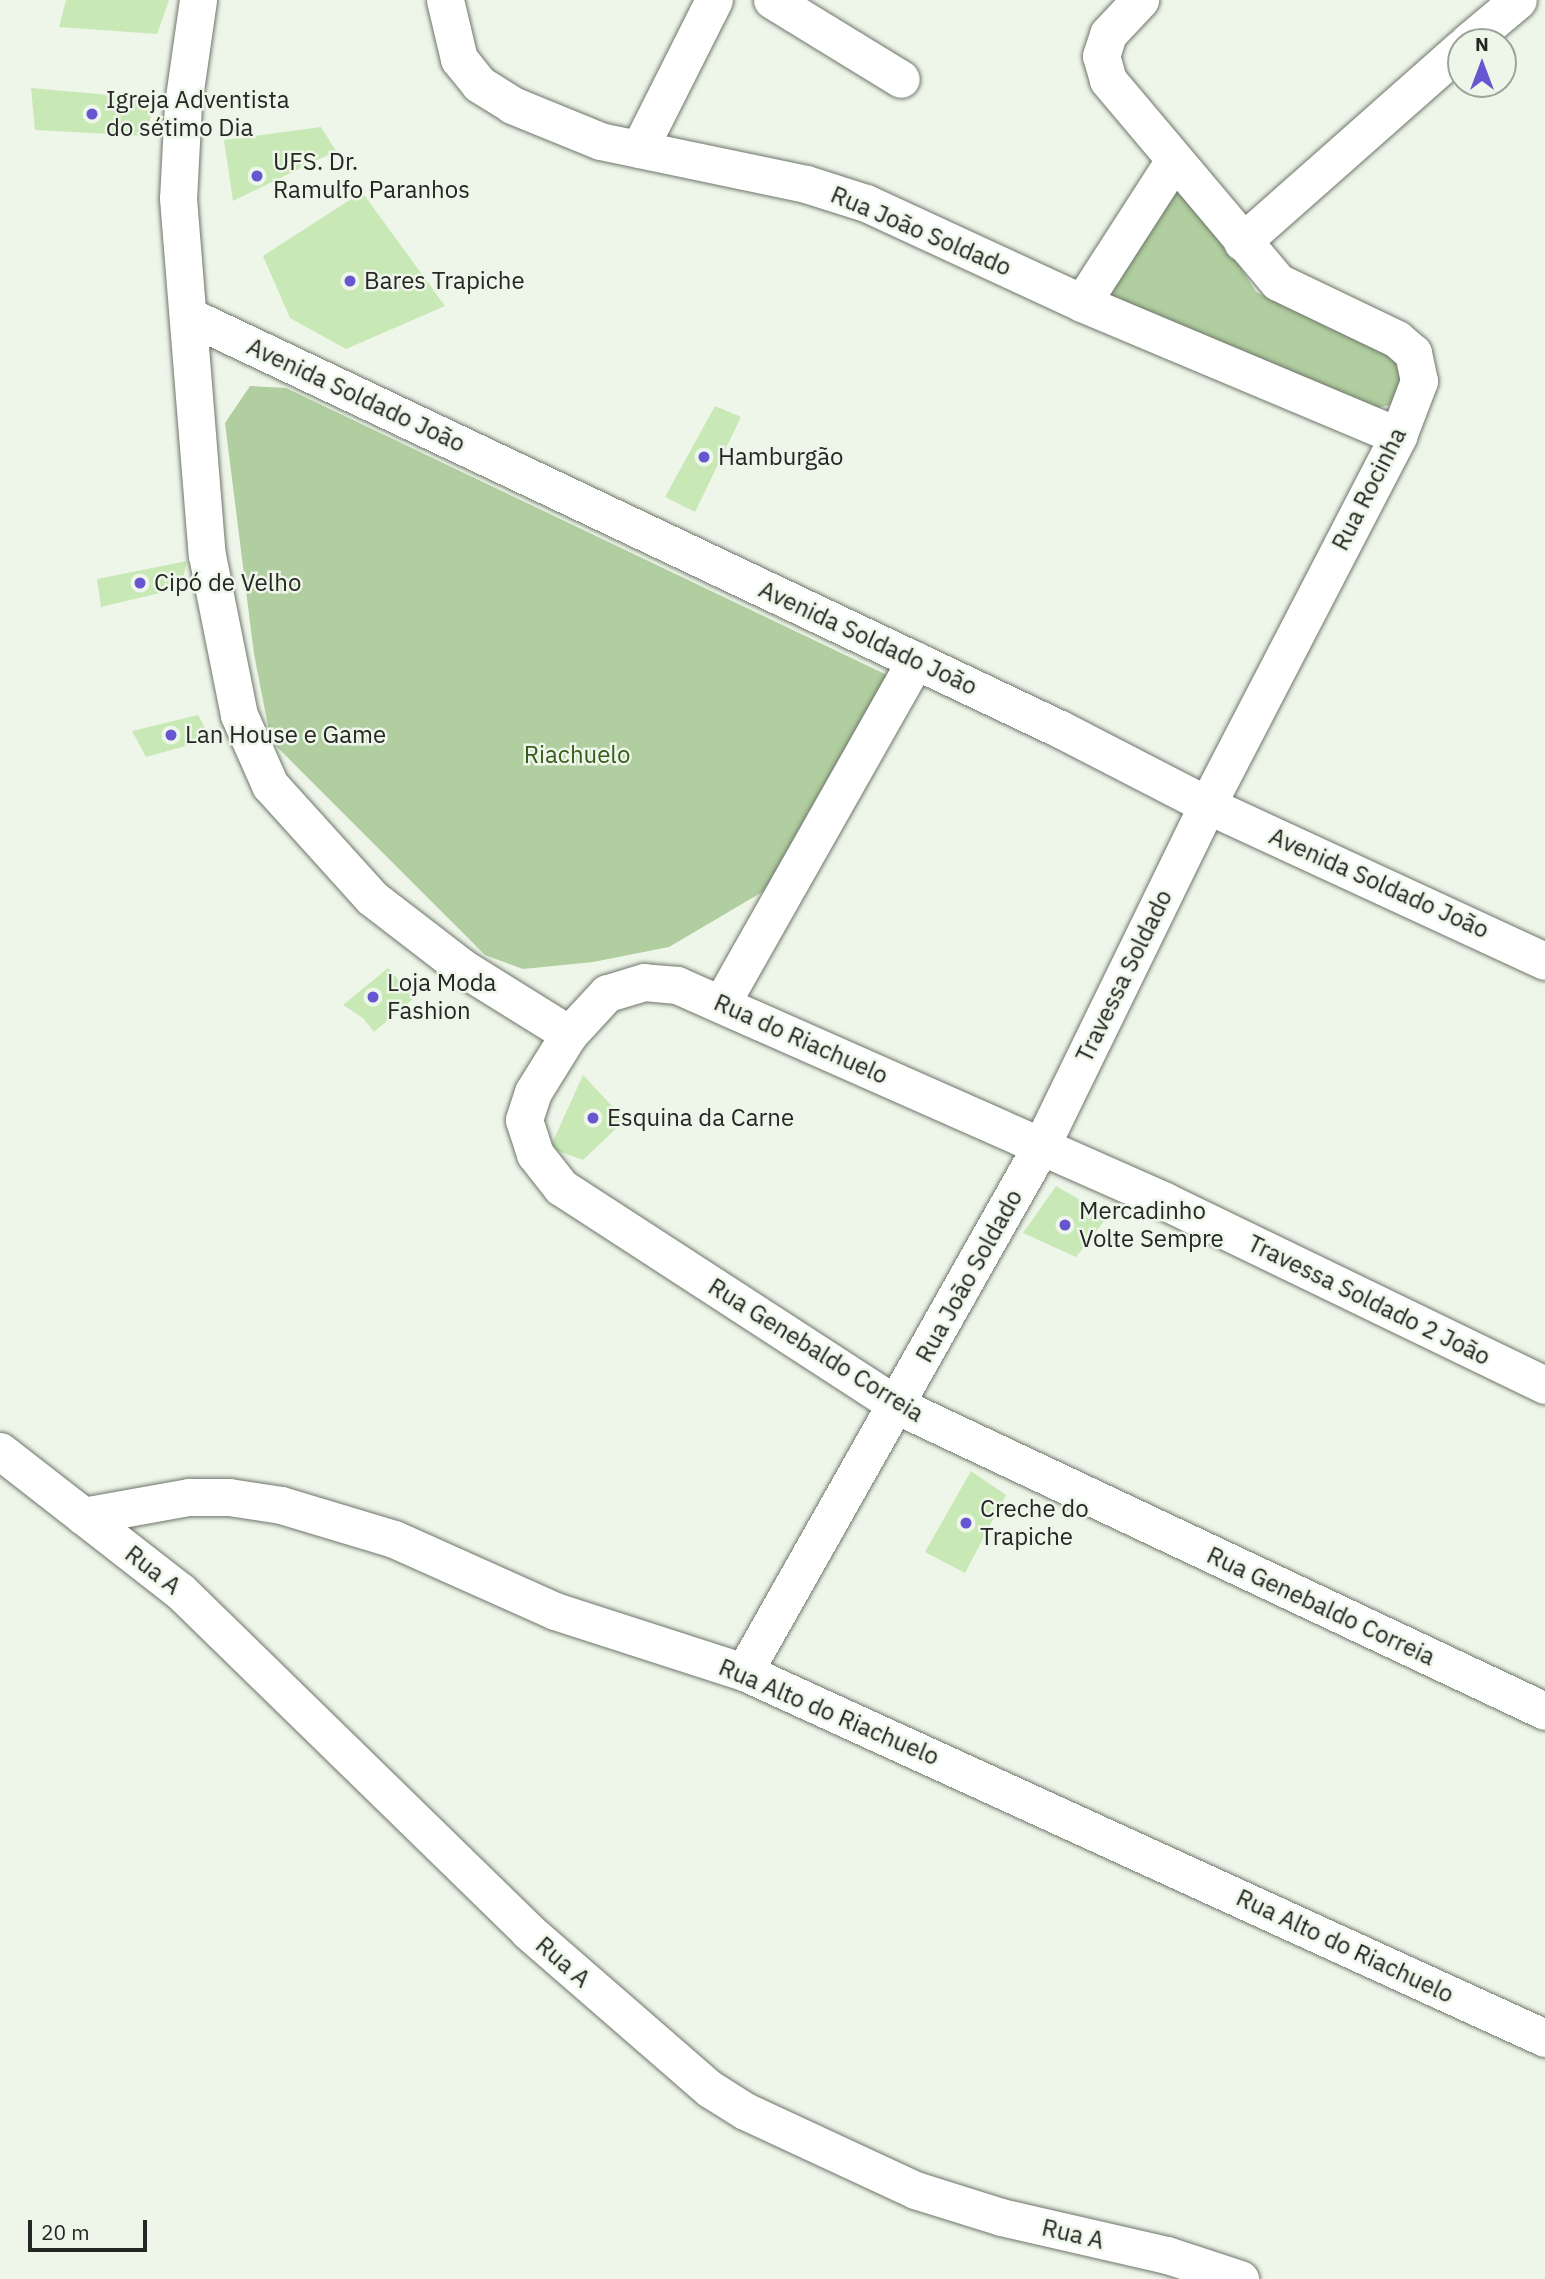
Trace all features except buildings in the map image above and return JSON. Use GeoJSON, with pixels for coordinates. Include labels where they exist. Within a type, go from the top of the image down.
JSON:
{"type":"FeatureCollection","features":[{"type":"Feature","properties":{"kind":"street"},"geometry":{"type":"LineString","coordinates":[[198,0],[183,104],[178,198],[191,317],[207,555],[239,715],[270,785],[372,898],[463,968],[569,1034]]}},
{"type":"Feature","properties":{"kind":"street","name":"Rua João Soldado"},"geometry":{"type":"LineString","coordinates":[[445,0],[459,59],[479,84],[512,105],[600,141],[806,184],[866,203],[1082,303],[1398,436]]}},
{"type":"Feature","properties":{"kind":"street"},"geometry":{"type":"LineString","coordinates":[[639,149],[714,0]]}},
{"type":"Feature","properties":{"kind":"street"},"geometry":{"type":"LineString","coordinates":[[772,0],[901,79]]}},
{"type":"Feature","properties":{"kind":"street","name":"Rua Rocinha"},"geometry":{"type":"LineString","coordinates":[[1140,0],[1113,26],[1101,56],[1108,80],[1278,282],[1396,339],[1413,354],[1419,380],[1398,436],[1207,805]]}},
{"type":"Feature","properties":{"kind":"street"},"geometry":{"type":"LineString","coordinates":[[1484,28],[1517,0]]}},
{"type":"Feature","properties":{"kind":"street"},"geometry":{"type":"LineString","coordinates":[[1242,242],[1447,60]]}},
{"type":"Feature","properties":{"kind":"street"},"geometry":{"type":"LineString","coordinates":[[1082,303],[1174,160]]}},
{"type":"Feature","properties":{"kind":"street","name":"Avenida Soldado João"},"geometry":{"type":"LineString","coordinates":[[191,317],[916,660],[1207,805],[1545,961]]}},
{"type":"Feature","properties":{"kind":"street"},"geometry":{"type":"LineString","coordinates":[[721,1004],[916,660]]}},
{"type":"Feature","properties":{"kind":"street","name":"Travessa Soldado"},"geometry":{"type":"LineString","coordinates":[[1041,1146],[1207,805]]}},
{"type":"Feature","properties":{"kind":"street","name":"Rua do Riachuelo"},"geometry":{"type":"LineString","coordinates":[[569,1034],[607,993],[644,982],[677,985],[1041,1146]]}},
{"type":"Feature","properties":{"kind":"street","name":"Rua Genebaldo Correia"},"geometry":{"type":"LineString","coordinates":[[569,1034],[533,1092],[524,1120],[535,1154],[561,1187],[898,1406],[1545,1711]]}},
{"type":"Feature","properties":{"kind":"street","name":"Rua João Soldado"},"geometry":{"type":"LineString","coordinates":[[744,1672],[898,1406],[1041,1146]]}},
{"type":"Feature","properties":{"kind":"street","name":"Travessa Soldado 2 João"},"geometry":{"type":"LineString","coordinates":[[1041,1146],[1545,1385]]}},
{"type":"Feature","properties":{"kind":"street","name":"Rua A"},"geometry":{"type":"LineString","coordinates":[[3,1461],[83,1516],[180,1591],[528,1931],[710,2089],[745,2111],[915,2190],[1240,2279]]}},
{"type":"Feature","properties":{"kind":"street","name":"Rua Alto do Riachuelo"},"geometry":{"type":"LineString","coordinates":[[83,1516],[189,1497],[229,1497],[281,1505],[394,1539],[555,1611],[744,1672],[1545,2038]]}},
{"type":"Feature","properties":{"kind":"green space"},"geometry":{"type":"Polygon","coordinates":[[[1183,187],[1218,231],[1256,292],[1399,356],[1412,373],[1395,404],[1376,408],[1107,296],[1165,192],[1183,187]]]}},
{"type":"Feature","properties":{"kind":"green space","name":"Riachuelo"},"geometry":{"type":"Polygon","coordinates":[[[250,386],[286,388],[889,676],[774,885],[669,947],[593,962],[523,969],[485,955],[271,741],[254,654],[225,423],[250,386]]]}},
{"type":"Feature","properties":{"kind":"place","name":"Igreja Adventista do sétimo Dia"},"geometry":{"type":"Point","coordinates":[92,114]}},
{"type":"Feature","properties":{"kind":"place","name":"UFS. Dr. Ramulfo Paranhos"},"geometry":{"type":"Point","coordinates":[257,176]}},
{"type":"Feature","properties":{"kind":"place","name":"Bares Trapiche"},"geometry":{"type":"Point","coordinates":[350,281]}},
{"type":"Feature","properties":{"kind":"place","name":"Hamburgão"},"geometry":{"type":"Point","coordinates":[704,457]}},
{"type":"Feature","properties":{"kind":"place","name":"Cipó de Velho"},"geometry":{"type":"Point","coordinates":[140,583]}},
{"type":"Feature","properties":{"kind":"place","name":"Lan House e Game"},"geometry":{"type":"Point","coordinates":[171,735]}},
{"type":"Feature","properties":{"kind":"place","name":"Loja Moda Fashion"},"geometry":{"type":"Point","coordinates":[373,997]}},
{"type":"Feature","properties":{"kind":"place","name":"Esquina da Carne"},"geometry":{"type":"Point","coordinates":[593,1118]}},
{"type":"Feature","properties":{"kind":"place","name":"Mercadinho Volte Sempre"},"geometry":{"type":"Point","coordinates":[1065,1225]}},
{"type":"Feature","properties":{"kind":"place","name":"Creche do Trapiche"},"geometry":{"type":"Point","coordinates":[966,1523]}}]}
